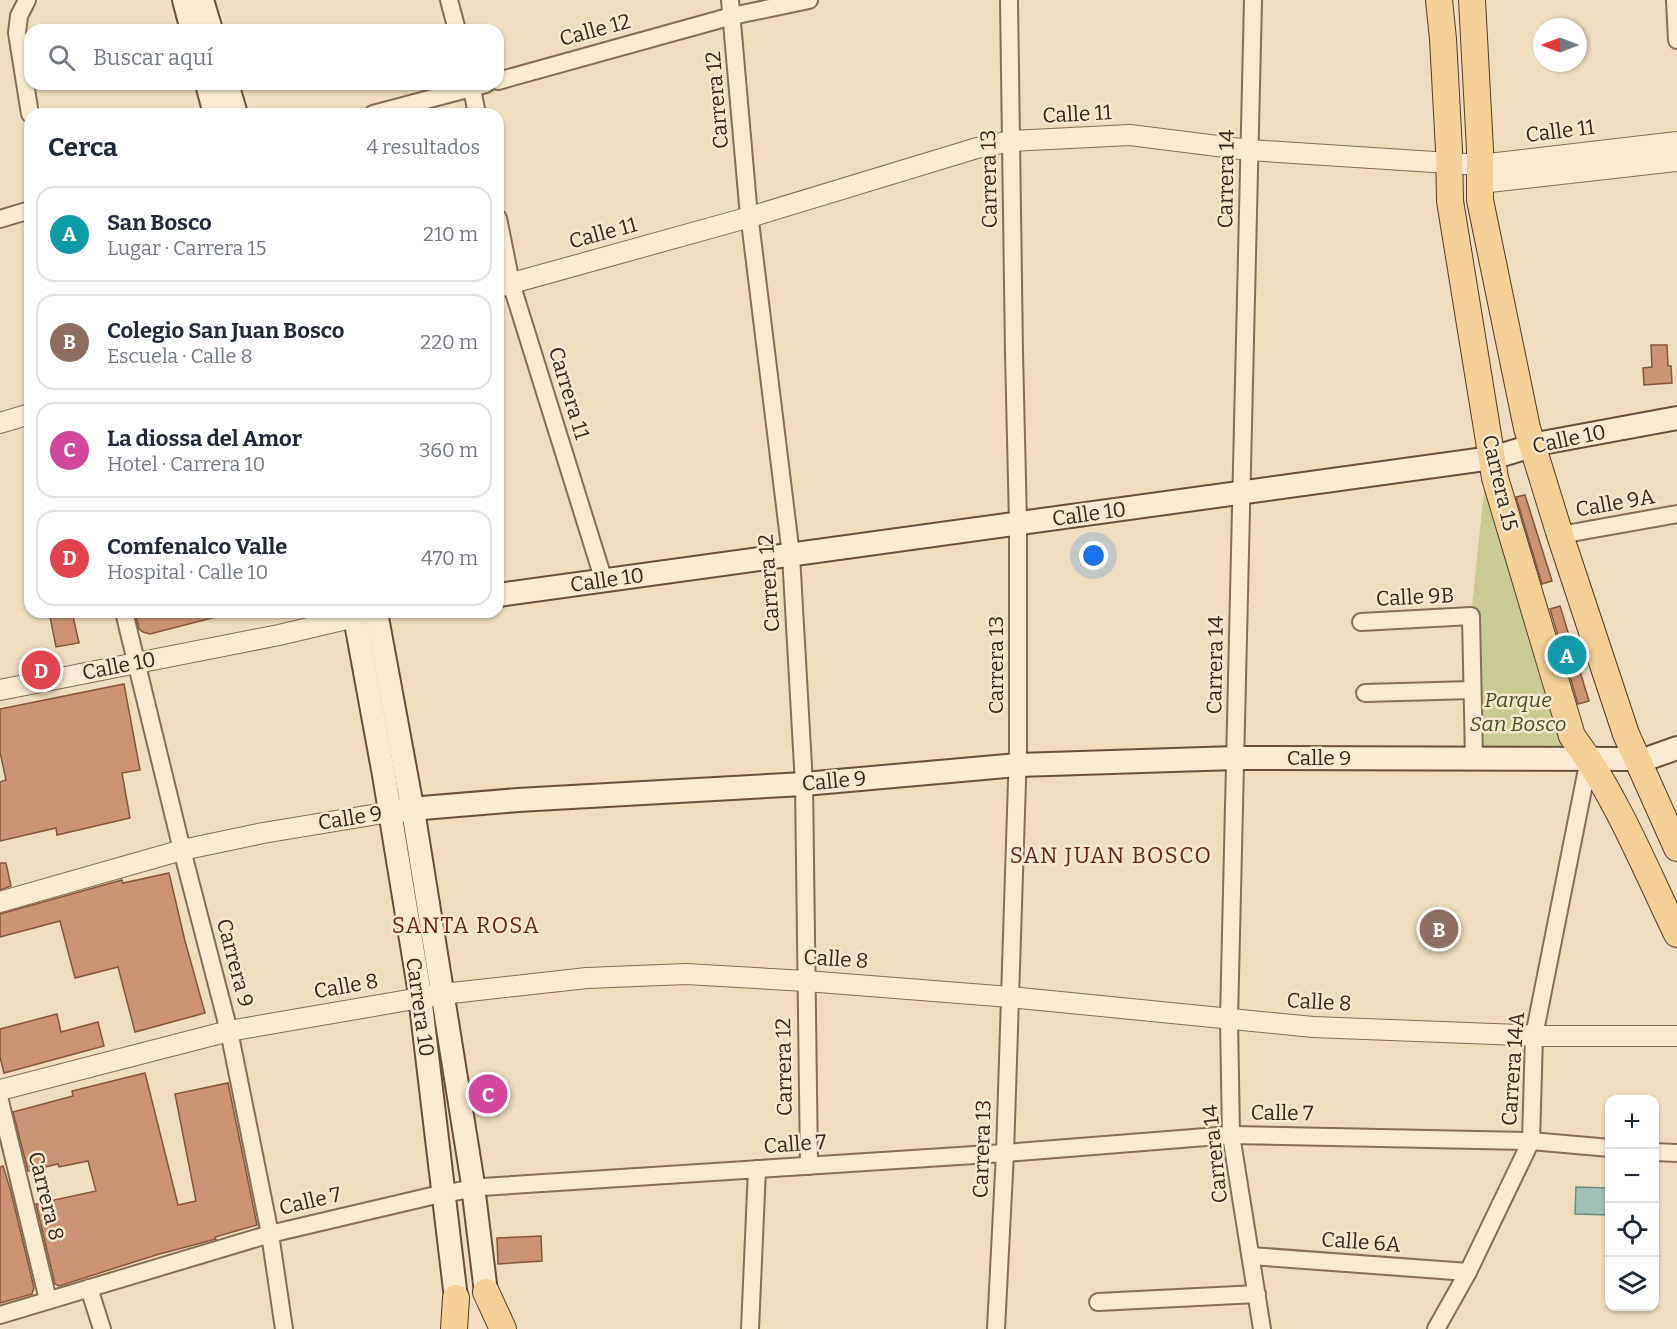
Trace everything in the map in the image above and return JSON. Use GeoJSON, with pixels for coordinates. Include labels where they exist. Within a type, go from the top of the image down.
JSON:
{"type":"FeatureCollection","features":[{"type":"Feature","properties":{"kind":"main road"},"geometry":{"type":"LineString","coordinates":[[184,0],[190,24]]}},
{"type":"Feature","properties":{"kind":"main road"},"geometry":{"type":"LineString","coordinates":[[202,0],[209,24]]}},
{"type":"Feature","properties":{"kind":"main road","name":"Carrera 15"},"geometry":{"type":"LineString","coordinates":[[1439,0],[1443,39],[1449,201],[1495,478],[1572,736],[1607,789],[1677,934]]}},
{"type":"Feature","properties":{"kind":"main road","name":"Carrera 15"},"geometry":{"type":"LineString","coordinates":[[1472,0],[1480,200],[1527,428],[1626,734],[1677,848]]}},
{"type":"Feature","properties":{"kind":"main road"},"geometry":{"type":"LineString","coordinates":[[209,90],[213,108]]}},
{"type":"Feature","properties":{"kind":"main road"},"geometry":{"type":"LineString","coordinates":[[229,90],[234,108]]}},
{"type":"Feature","properties":{"kind":"main road","name":"Calle 10"},"geometry":{"type":"LineString","coordinates":[[504,594],[1492,458],[1532,445],[1677,418]]}},
{"type":"Feature","properties":{"kind":"main road","name":"Carrera 10"},"geometry":{"type":"LineString","coordinates":[[369,618],[401,810],[442,994],[474,1188],[487,1297]]}},
{"type":"Feature","properties":{"kind":"main road","name":"Calle 9"},"geometry":{"type":"LineString","coordinates":[[401,810],[518,800],[804,784],[1018,765],[1235,758],[1646,759],[1677,748]]}},
{"type":"Feature","properties":{"kind":"main road","name":"Carrera 10"},"geometry":{"type":"LineString","coordinates":[[401,810],[456,1313]]}},
{"type":"Feature","properties":{"kind":"main road"},"geometry":{"type":"LineString","coordinates":[[487,1297],[503,1329]]}},
{"type":"Feature","properties":{"kind":"main road"},"geometry":{"type":"LineString","coordinates":[[487,1297],[492,1329]]}},
{"type":"Feature","properties":{"kind":"street"},"geometry":{"type":"LineString","coordinates":[[24,77],[17,33],[19,16],[27,0]]}},
{"type":"Feature","properties":{"kind":"street"},"geometry":{"type":"LineString","coordinates":[[449,0],[455,24]]}},
{"type":"Feature","properties":{"kind":"street","name":"Calle 12"},"geometry":{"type":"LineString","coordinates":[[504,79],[731,8],[809,0]]}},
{"type":"Feature","properties":{"kind":"street","name":"Carrera 13"},"geometry":{"type":"LineString","coordinates":[[996,1329],[1005,1153],[1018,765],[1018,524],[1009,0]]}},
{"type":"Feature","properties":{"kind":"street","name":"Carrera 14"},"geometry":{"type":"LineString","coordinates":[[1252,0],[1229,1019],[1231,1135],[1262,1329]]}},
{"type":"Feature","properties":{"kind":"street"},"geometry":{"type":"LineString","coordinates":[[1675,0],[1677,40]]}},
{"type":"Feature","properties":{"kind":"street","name":"Carrera 12"},"geometry":{"type":"LineString","coordinates":[[731,8],[750,217],[791,555],[804,784],[808,1166]]}},
{"type":"Feature","properties":{"kind":"street"},"geometry":{"type":"LineString","coordinates":[[26,90],[29,108]]}},
{"type":"Feature","properties":{"kind":"street"},"geometry":{"type":"LineString","coordinates":[[394,108],[458,90]]}},
{"type":"Feature","properties":{"kind":"street"},"geometry":{"type":"LineString","coordinates":[[476,90],[477,108]]}},
{"type":"Feature","properties":{"kind":"street","name":"Calle 11"},"geometry":{"type":"LineString","coordinates":[[504,285],[750,217],[977,148],[1011,141],[1130,135],[1249,150],[1449,164],[1480,174],[1677,161]]}},
{"type":"Feature","properties":{"kind":"street","name":"Calle 11"},"geometry":{"type":"LineString","coordinates":[[1480,174],[1677,142]]}},
{"type":"Feature","properties":{"kind":"street"},"geometry":{"type":"LineString","coordinates":[[0,219],[24,212]]}},
{"type":"Feature","properties":{"kind":"street","name":"Carrera 11"},"geometry":{"type":"LineString","coordinates":[[504,285],[604,581]]}},
{"type":"Feature","properties":{"kind":"street"},"geometry":{"type":"LineString","coordinates":[[0,423],[24,416]]}},
{"type":"Feature","properties":{"kind":"street","name":"Calle 9A"},"geometry":{"type":"LineString","coordinates":[[1560,535],[1677,514]]}},
{"type":"Feature","properties":{"kind":"street","name":"Calle 9B"},"geometry":{"type":"LineString","coordinates":[[1361,622],[1471,616],[1472,690]]}},
{"type":"Feature","properties":{"kind":"street","name":"Carrera 9"},"geometry":{"type":"LineString","coordinates":[[125,618],[229,1031],[270,1234],[284,1329]]}},
{"type":"Feature","properties":{"kind":"street","name":"Calle 10"},"geometry":{"type":"LineString","coordinates":[[0,690],[279,635],[348,618]]}},
{"type":"Feature","properties":{"kind":"street"},"geometry":{"type":"LineString","coordinates":[[1365,693],[1472,690],[1474,758]]}},
{"type":"Feature","properties":{"kind":"street","name":"Carrera 14A"},"geometry":{"type":"LineString","coordinates":[[1436,1329],[1468,1272],[1531,1141],[1534,1036],[1589,759]]}},
{"type":"Feature","properties":{"kind":"street","name":"Calle 9"},"geometry":{"type":"LineString","coordinates":[[0,902],[182,850],[262,833],[401,810]]}},
{"type":"Feature","properties":{"kind":"street","name":"Calle 8"},"geometry":{"type":"LineString","coordinates":[[0,1089],[229,1031],[442,994],[598,977],[686,974],[1010,997],[1313,1027],[1534,1036],[1677,1036]]}},
{"type":"Feature","properties":{"kind":"street","name":"Carrera 8"},"geometry":{"type":"LineString","coordinates":[[0,1101],[48,1300]]}},
{"type":"Feature","properties":{"kind":"street","name":"Calle 7"},"geometry":{"type":"LineString","coordinates":[[0,1315],[270,1234],[474,1188],[1005,1153],[1231,1135],[1531,1141],[1605,1148]]}},
{"type":"Feature","properties":{"kind":"street"},"geometry":{"type":"LineString","coordinates":[[1659,1152],[1677,1153]]}},
{"type":"Feature","properties":{"kind":"street"},"geometry":{"type":"LineString","coordinates":[[750,1329],[757,1169]]}},
{"type":"Feature","properties":{"kind":"street","name":"Calle 6A"},"geometry":{"type":"LineString","coordinates":[[1251,1256],[1468,1272]]}},
{"type":"Feature","properties":{"kind":"street"},"geometry":{"type":"LineString","coordinates":[[88,1288],[102,1329]]}},
{"type":"Feature","properties":{"kind":"street"},"geometry":{"type":"LineString","coordinates":[[1098,1302],[1257,1294]]}},
{"type":"Feature","properties":{"kind":"green space","name":"Parque San Bosco"},"geometry":{"type":"Polygon","coordinates":[[[1485,481],[1589,759],[1474,758],[1471,616],[1485,481]]]}},
{"type":"Feature","properties":{"kind":"water"},"geometry":{"type":"Polygon","coordinates":[[[1576,1187],[1605,1188],[1605,1215],[1575,1214],[1576,1187]]]}},
{"type":"Feature","properties":{"kind":"building"},"geometry":{"type":"Polygon","coordinates":[[[1651,345],[1667,345],[1672,383],[1644,385],[1643,368],[1652,367],[1651,345]]]}},
{"type":"Feature","properties":{"kind":"building"},"geometry":{"type":"Polygon","coordinates":[[[1525,495],[1552,581],[1542,584],[1516,497],[1525,495]]]}},
{"type":"Feature","properties":{"kind":"building"},"geometry":{"type":"Polygon","coordinates":[[[1560,606],[1589,701],[1578,704],[1550,609],[1560,606]]]}},
{"type":"Feature","properties":{"kind":"building"},"geometry":{"type":"Polygon","coordinates":[[[50,618],[73,618],[79,643],[56,647],[50,618]]]}},
{"type":"Feature","properties":{"kind":"building"},"geometry":{"type":"Polygon","coordinates":[[[136,618],[212,618],[150,634],[139,629],[136,618]]]}},
{"type":"Feature","properties":{"kind":"building"},"geometry":{"type":"Polygon","coordinates":[[[124,684],[140,770],[122,773],[130,818],[57,835],[56,828],[0,841],[0,782],[6,780],[0,752],[0,709],[124,684]]]}},
{"type":"Feature","properties":{"kind":"building"},"geometry":{"type":"Polygon","coordinates":[[[0,863],[6,863],[11,886],[0,890],[0,863]]]}},
{"type":"Feature","properties":{"kind":"building"},"geometry":{"type":"Polygon","coordinates":[[[169,873],[205,1013],[135,1032],[118,967],[75,978],[60,921],[0,937],[0,914],[122,880],[123,883],[169,873]]]}},
{"type":"Feature","properties":{"kind":"building"},"geometry":{"type":"Polygon","coordinates":[[[57,1014],[61,1032],[98,1022],[104,1046],[4,1073],[0,1057],[0,1029],[57,1014]]]}},
{"type":"Feature","properties":{"kind":"building"},"geometry":{"type":"Polygon","coordinates":[[[145,1073],[178,1205],[196,1201],[175,1094],[228,1083],[257,1225],[59,1286],[55,1284],[36,1204],[96,1191],[88,1161],[59,1167],[58,1164],[28,1171],[13,1112],[73,1096],[72,1091],[145,1073]]]}},
{"type":"Feature","properties":{"kind":"building"},"geometry":{"type":"Polygon","coordinates":[[[3,1166],[34,1288],[32,1294],[0,1303],[0,1167],[3,1166]]]}},
{"type":"Feature","properties":{"kind":"building"},"geometry":{"type":"Polygon","coordinates":[[[541,1236],[542,1261],[498,1264],[497,1238],[541,1236]]]}},
{"type":"Feature","properties":{"kind":"place","name":"San Bosco"},"geometry":{"type":"Point","coordinates":[1567,655]}},
{"type":"Feature","properties":{"kind":"place","name":"Comfenalco Valle"},"geometry":{"type":"Point","coordinates":[41,670]}},
{"type":"Feature","properties":{"kind":"place","name":"Colegio San Juan Bosco"},"geometry":{"type":"Point","coordinates":[1439,929]}},
{"type":"Feature","properties":{"kind":"place","name":"La diossa del Amor"},"geometry":{"type":"Point","coordinates":[488,1094]}},
{"type":"Feature","properties":{"kind":"district","name":"SAN JUAN BOSCO"},"geometry":{"type":"Point","coordinates":[1111,855]}},
{"type":"Feature","properties":{"kind":"district","name":"SANTA ROSA"},"geometry":{"type":"Point","coordinates":[466,925]}}]}
